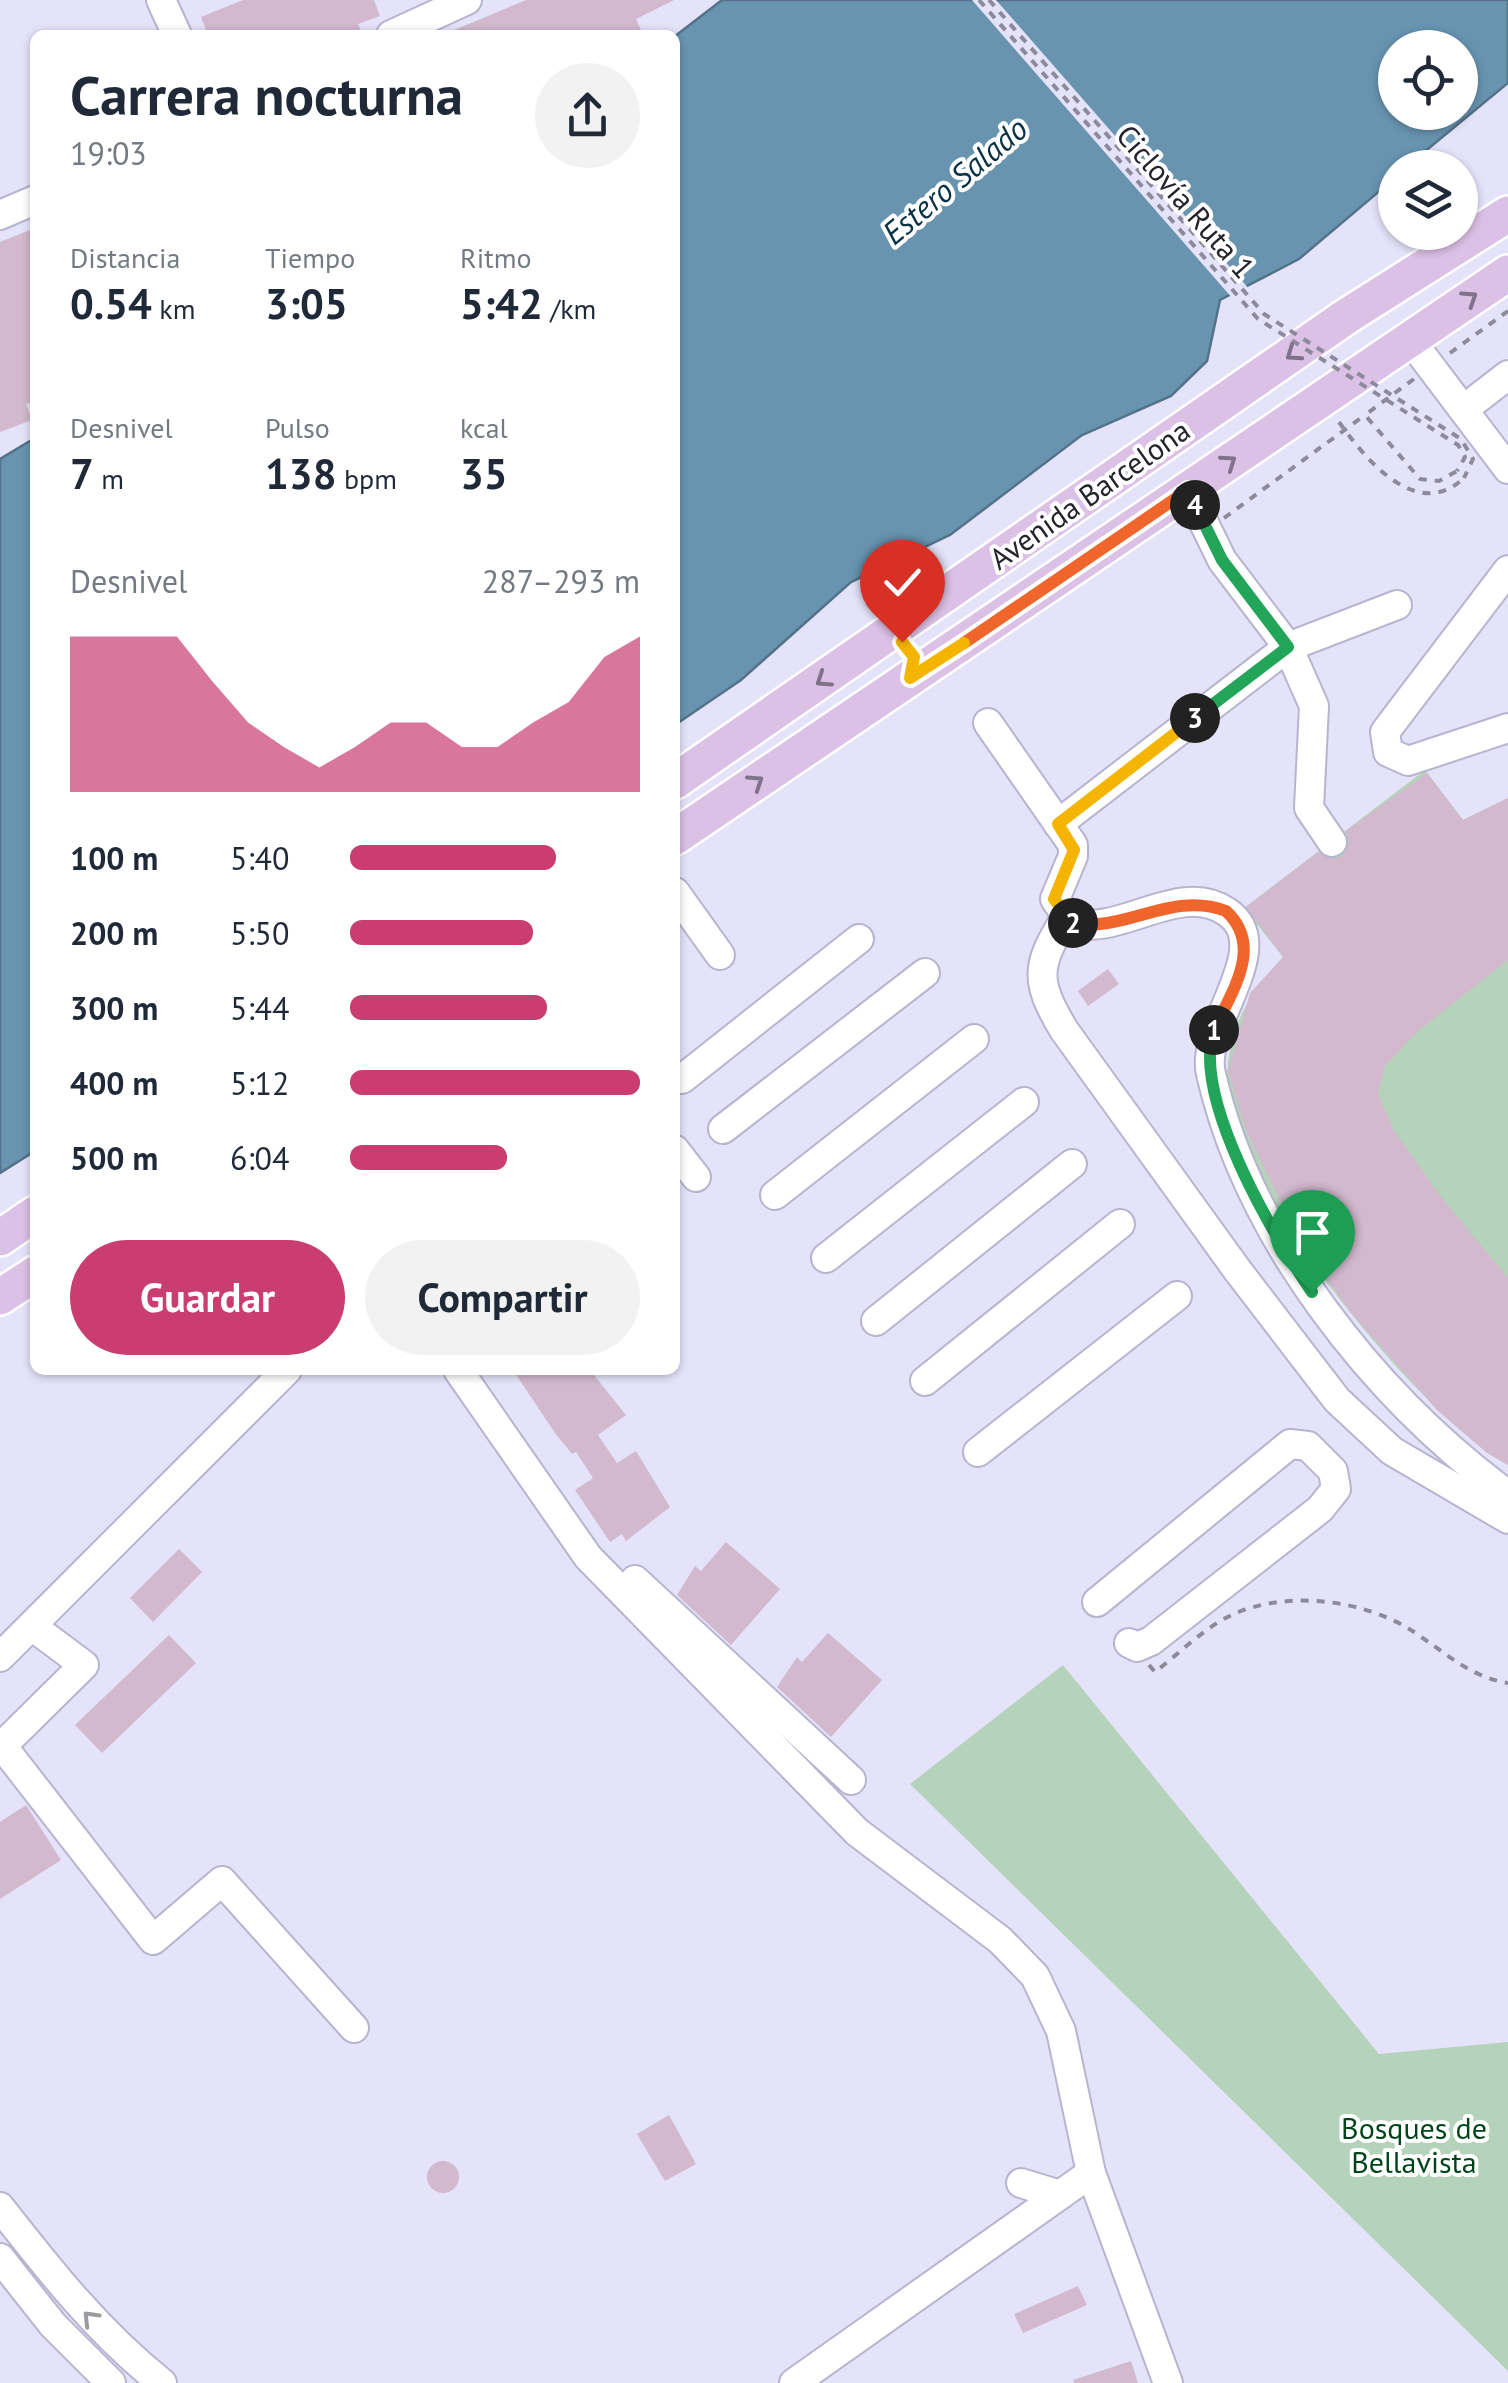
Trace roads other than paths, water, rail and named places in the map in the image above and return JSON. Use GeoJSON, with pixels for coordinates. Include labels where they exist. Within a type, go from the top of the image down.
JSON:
{"type":"FeatureCollection","features":[{"type":"Feature","properties":{"kind":"main road","name":"Avenida Barcelona"},"geometry":{"type":"LineString","coordinates":[[680,778],[1347,316],[1508,214]]}},
{"type":"Feature","properties":{"kind":"main road","name":"Avenida Barcelona"},"geometry":{"type":"LineString","coordinates":[[680,834],[1508,273]]}},
{"type":"Feature","properties":{"kind":"main road"},"geometry":{"type":"LineString","coordinates":[[1404,281],[1396,297],[1400,314],[1421,330]]}},
{"type":"Feature","properties":{"kind":"main road"},"geometry":{"type":"LineString","coordinates":[[1347,316],[1365,316],[1379,328],[1382,339],[1375,360]]}},
{"type":"Feature","properties":{"kind":"main road"},"geometry":{"type":"LineString","coordinates":[[1162,445],[1159,457],[1164,475],[1188,490]]}},
{"type":"Feature","properties":{"kind":"main road"},"geometry":{"type":"LineString","coordinates":[[1126,470],[1150,485],[1153,506],[1148,517]]}},
{"type":"Feature","properties":{"kind":"main road"},"geometry":{"type":"LineString","coordinates":[[921,614],[915,632],[918,642],[924,650],[944,656]]}},
{"type":"Feature","properties":{"kind":"main road"},"geometry":{"type":"LineString","coordinates":[[882,640],[892,638],[909,648],[914,657],[910,678]]}},
{"type":"Feature","properties":{"kind":"main road"},"geometry":{"type":"LineString","coordinates":[[0,1238],[30,1217]]}},
{"type":"Feature","properties":{"kind":"main road"},"geometry":{"type":"LineString","coordinates":[[0,1297],[30,1277]]}},
{"type":"Feature","properties":{"kind":"street"},"geometry":{"type":"LineString","coordinates":[[162,0],[174,30]]}},
{"type":"Feature","properties":{"kind":"street"},"geometry":{"type":"LineString","coordinates":[[398,0],[400,30]]}},
{"type":"Feature","properties":{"kind":"street"},"geometry":{"type":"LineString","coordinates":[[402,30],[467,0]]}},
{"type":"Feature","properties":{"kind":"street"},"geometry":{"type":"LineString","coordinates":[[0,216],[30,202]]}},
{"type":"Feature","properties":{"kind":"street"},"geometry":{"type":"LineString","coordinates":[[1421,330],[1432,366],[1504,454]]}},
{"type":"Feature","properties":{"kind":"street"},"geometry":{"type":"LineString","coordinates":[[1464,409],[1508,374]]}},
{"type":"Feature","properties":{"kind":"street"},"geometry":{"type":"LineString","coordinates":[[1188,490],[1222,560],[1288,647],[1314,706],[1309,808],[1332,842]]}},
{"type":"Feature","properties":{"kind":"street"},"geometry":{"type":"LineString","coordinates":[[1505,578],[1385,732],[1388,752],[1408,761],[1508,728]]}},
{"type":"Feature","properties":{"kind":"street"},"geometry":{"type":"LineString","coordinates":[[1058,824],[1288,647],[1398,606]]}},
{"type":"Feature","properties":{"kind":"street"},"geometry":{"type":"LineString","coordinates":[[988,723],[1074,850],[1055,894],[1056,904],[1066,917],[1078,924],[1094,924],[1191,903],[1214,906],[1234,918],[1242,931],[1245,955],[1213,1032],[1208,1058],[1228,1130],[1264,1219],[1312,1292],[1421,1423],[1454,1455],[1508,1495]]}},
{"type":"Feature","properties":{"kind":"street"},"geometry":{"type":"LineString","coordinates":[[680,899],[720,955]]}},
{"type":"Feature","properties":{"kind":"street"},"geometry":{"type":"LineString","coordinates":[[1066,917],[1042,962],[1045,995],[1064,1030],[1238,1271],[1337,1400],[1368,1432],[1392,1452],[1508,1519]]}},
{"type":"Feature","properties":{"kind":"street"},"geometry":{"type":"LineString","coordinates":[[682,1079],[858,939]]}},
{"type":"Feature","properties":{"kind":"street"},"geometry":{"type":"LineString","coordinates":[[723,1130],[925,973]]}},
{"type":"Feature","properties":{"kind":"street"},"geometry":{"type":"LineString","coordinates":[[775,1194],[974,1039]]}},
{"type":"Feature","properties":{"kind":"street"},"geometry":{"type":"LineString","coordinates":[[826,1258],[1024,1102]]}},
{"type":"Feature","properties":{"kind":"street"},"geometry":{"type":"LineString","coordinates":[[680,1157],[696,1178]]}},
{"type":"Feature","properties":{"kind":"street"},"geometry":{"type":"LineString","coordinates":[[876,1321],[1072,1164]]}},
{"type":"Feature","properties":{"kind":"street"},"geometry":{"type":"LineString","coordinates":[[924,1381],[1120,1224]]}},
{"type":"Feature","properties":{"kind":"street"},"geometry":{"type":"LineString","coordinates":[[978,1452],[1177,1296]]}},
{"type":"Feature","properties":{"kind":"street"},"geometry":{"type":"LineString","coordinates":[[0,1657],[282,1375]]}},
{"type":"Feature","properties":{"kind":"street"},"geometry":{"type":"LineString","coordinates":[[461,1375],[588,1557],[856,1832],[1000,1940],[1035,1976],[1061,2031],[1092,2174],[1168,2383]]}},
{"type":"Feature","properties":{"kind":"street"},"geometry":{"type":"LineString","coordinates":[[480,1375],[598,1546],[851,1780]]}},
{"type":"Feature","properties":{"kind":"street"},"geometry":{"type":"LineString","coordinates":[[1097,1602],[1290,1444],[1308,1446],[1333,1471],[1336,1489],[1320,1509],[1150,1641],[1137,1646],[1129,1643]]}},
{"type":"Feature","properties":{"kind":"street"},"geometry":{"type":"LineString","coordinates":[[33,1627],[84,1665],[1,1744],[153,1940],[222,1881],[354,2028]]}},
{"type":"Feature","properties":{"kind":"street"},"geometry":{"type":"LineString","coordinates":[[794,2383],[1092,2174]]}},
{"type":"Feature","properties":{"kind":"street"},"geometry":{"type":"LineString","coordinates":[[1021,2183],[1060,2195]]}},
{"type":"Feature","properties":{"kind":"street"},"geometry":{"type":"LineString","coordinates":[[0,2207],[77,2304],[124,2353],[162,2383]]}},
{"type":"Feature","properties":{"kind":"street"},"geometry":{"type":"LineString","coordinates":[[0,2258],[53,2326],[111,2383]]}},
{"type":"Feature","properties":{"kind":"water","name":"Estero Salado"},"geometry":{"type":"Polygon","coordinates":[[[722,0],[1508,0],[1508,83],[1478,108],[1478,30],[1378,30],[1378,130],[1451,130],[1427,150],[1378,150],[1378,192],[1299,259],[1220,300],[1207,361],[1171,396],[1082,435],[950,535],[851,582],[741,680],[680,722],[680,32],[722,0]]]}},
{"type":"Feature","properties":{"kind":"water"},"geometry":{"type":"Polygon","coordinates":[[[30,441],[30,1154],[0,1173],[0,459],[30,441]]]}},
{"type":"Feature","properties":{"kind":"park label","name":"Bosques de Bellavista"},"geometry":{"type":"Point","coordinates":[1414,2146]}}]}
